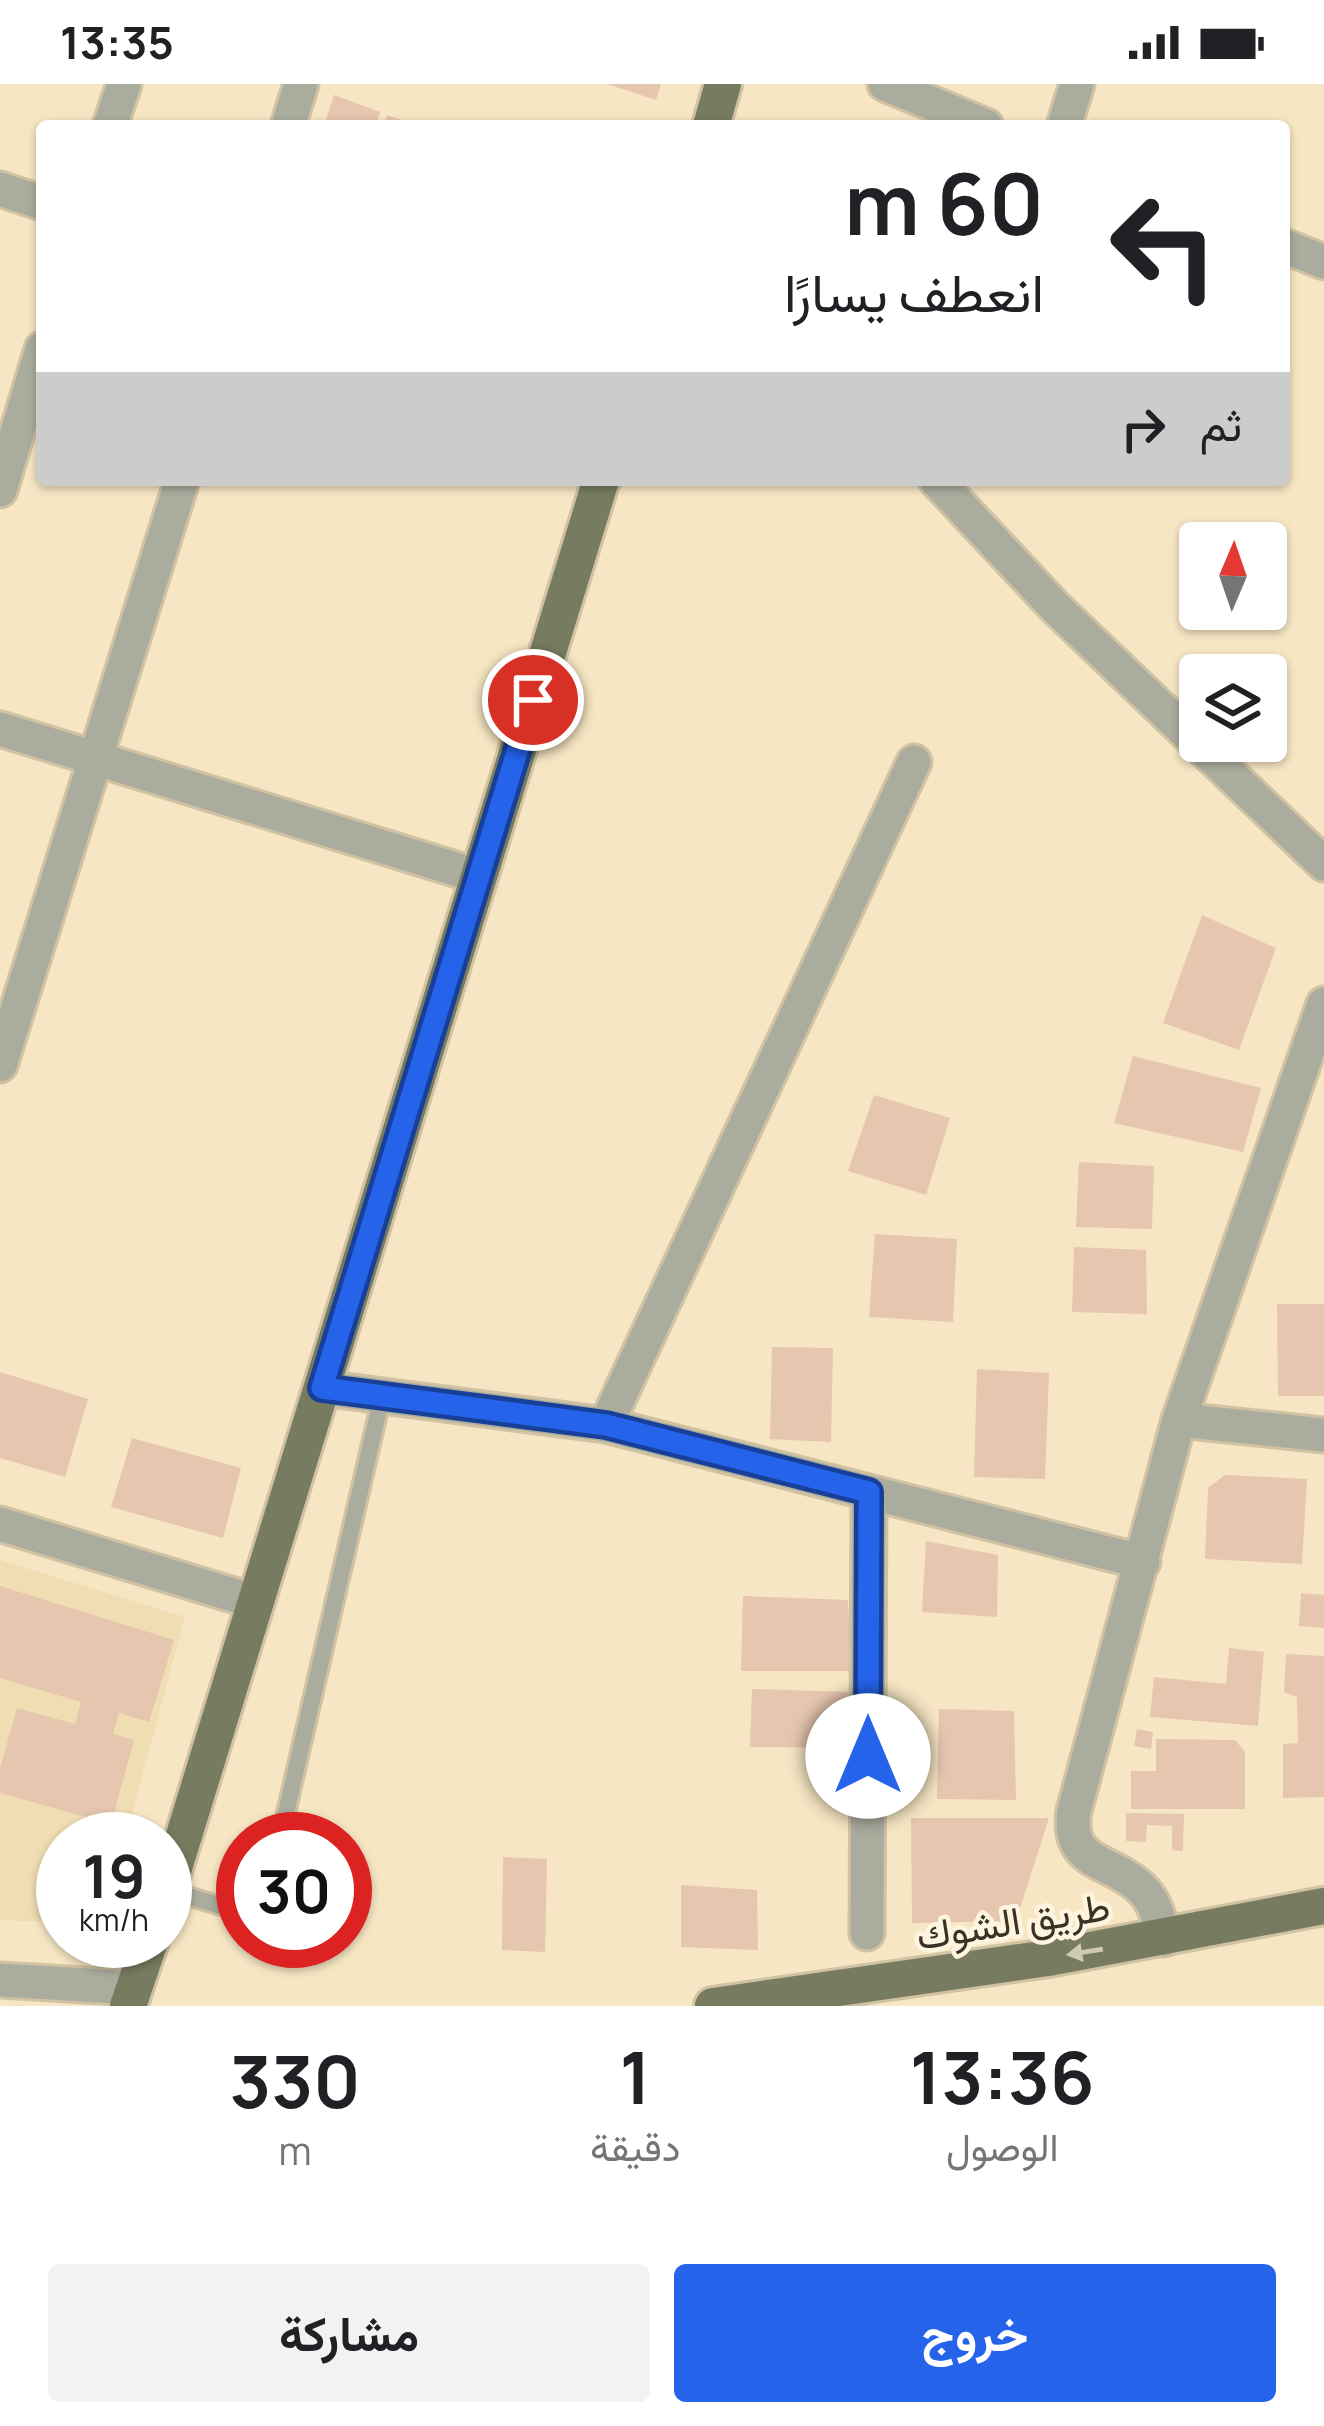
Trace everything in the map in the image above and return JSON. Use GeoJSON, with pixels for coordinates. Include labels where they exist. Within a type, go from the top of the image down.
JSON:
{"type":"FeatureCollection","features":[{"type":"Feature","properties":{"kind":"main road"},"geometry":{"type":"LineString","coordinates":[[713,120],[723,84]]}},
{"type":"Feature","properties":{"kind":"main road"},"geometry":{"type":"LineString","coordinates":[[191,1812],[600,486]]}},
{"type":"Feature","properties":{"kind":"main road","name":"طريق الشوك"},"geometry":{"type":"LineString","coordinates":[[713,2006],[1165,1939],[1324,1906]]}},
{"type":"Feature","properties":{"kind":"main road"},"geometry":{"type":"LineString","coordinates":[[131,1997],[141,1968]]}},
{"type":"Feature","properties":{"kind":"street"},"geometry":{"type":"LineString","coordinates":[[112,120],[124,84]]}},
{"type":"Feature","properties":{"kind":"street"},"geometry":{"type":"LineString","coordinates":[[290,120],[301,84]]}},
{"type":"Feature","properties":{"kind":"street"},"geometry":{"type":"LineString","coordinates":[[885,84],[972,120]]}},
{"type":"Feature","properties":{"kind":"street"},"geometry":{"type":"LineString","coordinates":[[1066,120],[1077,84]]}},
{"type":"Feature","properties":{"kind":"street"},"geometry":{"type":"LineString","coordinates":[[0,189],[36,200]]}},
{"type":"Feature","properties":{"kind":"street"},"geometry":{"type":"LineString","coordinates":[[1290,249],[1324,262]]}},
{"type":"Feature","properties":{"kind":"street"},"geometry":{"type":"LineString","coordinates":[[0,490],[36,369]]}},
{"type":"Feature","properties":{"kind":"street"},"geometry":{"type":"LineString","coordinates":[[0,1065],[99,760],[180,486]]}},
{"type":"Feature","properties":{"kind":"street"},"geometry":{"type":"LineString","coordinates":[[942,486],[1055,608],[1324,864]]}},
{"type":"Feature","properties":{"kind":"street"},"geometry":{"type":"LineString","coordinates":[[0,729],[478,876]]}},
{"type":"Feature","properties":{"kind":"street"},"geometry":{"type":"LineString","coordinates":[[606,1425],[914,762]]}},
{"type":"Feature","properties":{"kind":"street"},"geometry":{"type":"LineString","coordinates":[[1165,1939],[1144,1891],[1093,1864],[1077,1846],[1072,1822],[1180,1420],[1324,1004]]}},
{"type":"Feature","properties":{"kind":"street"},"geometry":{"type":"LineString","coordinates":[[322,1388],[606,1425],[1143,1562]]}},
{"type":"Feature","properties":{"kind":"street"},"geometry":{"type":"LineString","coordinates":[[1180,1420],[1324,1435]]}},
{"type":"Feature","properties":{"kind":"street"},"geometry":{"type":"LineString","coordinates":[[867,1933],[869,1492]]}},
{"type":"Feature","properties":{"kind":"street"},"geometry":{"type":"LineString","coordinates":[[0,1524],[256,1602]]}},
{"type":"Feature","properties":{"kind":"street"},"geometry":{"type":"LineString","coordinates":[[0,1981],[131,1997]]}},
{"type":"Feature","properties":{"kind":"lane"},"geometry":{"type":"LineString","coordinates":[[286,1812],[382,1396]]}},
{"type":"Feature","properties":{"kind":"shaded area"},"geometry":{"type":"Polygon","coordinates":[[[0,1560],[185,1617],[132,1812],[36,1812],[36,1922],[0,1920],[0,1560]]]}},
{"type":"Feature","properties":{"kind":"building"},"geometry":{"type":"Polygon","coordinates":[[[607,84],[661,84],[656,100],[607,84]]]}},
{"type":"Feature","properties":{"kind":"building"},"geometry":{"type":"Polygon","coordinates":[[[334,95],[380,112],[378,120],[326,120],[334,95]]]}},
{"type":"Feature","properties":{"kind":"building"},"geometry":{"type":"Polygon","coordinates":[[[1202,915],[1276,948],[1239,1050],[1163,1023],[1202,915]]]}},
{"type":"Feature","properties":{"kind":"building"},"geometry":{"type":"Polygon","coordinates":[[[1133,1056],[1261,1088],[1243,1152],[1114,1123],[1133,1056]]]}},
{"type":"Feature","properties":{"kind":"building"},"geometry":{"type":"Polygon","coordinates":[[[874,1095],[950,1118],[926,1195],[848,1171],[874,1095]]]}},
{"type":"Feature","properties":{"kind":"building"},"geometry":{"type":"Polygon","coordinates":[[[1079,1162],[1154,1166],[1152,1229],[1076,1227],[1079,1162]]]}},
{"type":"Feature","properties":{"kind":"building"},"geometry":{"type":"Polygon","coordinates":[[[875,1234],[957,1239],[953,1322],[869,1317],[875,1234]]]}},
{"type":"Feature","properties":{"kind":"building"},"geometry":{"type":"Polygon","coordinates":[[[1074,1247],[1146,1250],[1147,1314],[1072,1312],[1074,1247]]]}},
{"type":"Feature","properties":{"kind":"building"},"geometry":{"type":"Polygon","coordinates":[[[1277,1304],[1324,1304],[1324,1396],[1278,1396],[1277,1304]]]}},
{"type":"Feature","properties":{"kind":"building"},"geometry":{"type":"Polygon","coordinates":[[[772,1347],[833,1348],[831,1442],[770,1439],[772,1347]]]}},
{"type":"Feature","properties":{"kind":"building"},"geometry":{"type":"Polygon","coordinates":[[[977,1369],[1049,1373],[1045,1479],[974,1477],[977,1369]]]}},
{"type":"Feature","properties":{"kind":"building"},"geometry":{"type":"Polygon","coordinates":[[[0,1372],[88,1399],[65,1477],[0,1458],[0,1372]]]}},
{"type":"Feature","properties":{"kind":"building"},"geometry":{"type":"Polygon","coordinates":[[[132,1438],[241,1468],[223,1538],[111,1507],[132,1438]]]}},
{"type":"Feature","properties":{"kind":"building"},"geometry":{"type":"Polygon","coordinates":[[[1225,1475],[1307,1479],[1302,1564],[1205,1559],[1208,1488],[1225,1475]]]}},
{"type":"Feature","properties":{"kind":"building"},"geometry":{"type":"Polygon","coordinates":[[[926,1541],[998,1555],[997,1617],[922,1612],[926,1541]]]}},
{"type":"Feature","properties":{"kind":"building"},"geometry":{"type":"Polygon","coordinates":[[[0,1586],[174,1640],[149,1722],[119,1713],[113,1734],[134,1740],[114,1812],[68,1812],[0,1793],[0,1768],[17,1708],[75,1724],[81,1702],[0,1678],[0,1586]]]}},
{"type":"Feature","properties":{"kind":"building"},"geometry":{"type":"Polygon","coordinates":[[[1301,1593],[1324,1595],[1324,1628],[1299,1626],[1301,1593]]]}},
{"type":"Feature","properties":{"kind":"building"},"geometry":{"type":"Polygon","coordinates":[[[743,1596],[848,1600],[851,1671],[741,1671],[743,1596]]]}},
{"type":"Feature","properties":{"kind":"building"},"geometry":{"type":"Polygon","coordinates":[[[1229,1648],[1264,1652],[1258,1726],[1150,1717],[1154,1677],[1226,1684],[1229,1648]]]}},
{"type":"Feature","properties":{"kind":"building"},"geometry":{"type":"Polygon","coordinates":[[[1286,1654],[1324,1656],[1324,1797],[1283,1798],[1283,1744],[1298,1743],[1297,1697],[1284,1692],[1286,1654]]]}},
{"type":"Feature","properties":{"kind":"building"},"geometry":{"type":"Polygon","coordinates":[[[752,1689],[855,1692],[855,1748],[750,1747],[752,1689]]]}},
{"type":"Feature","properties":{"kind":"building"},"geometry":{"type":"Polygon","coordinates":[[[939,1709],[1014,1711],[1016,1800],[937,1799],[939,1709]]]}},
{"type":"Feature","properties":{"kind":"building"},"geometry":{"type":"Polygon","coordinates":[[[1137,1729],[1153,1732],[1151,1749],[1134,1746],[1137,1729]]]}},
{"type":"Feature","properties":{"kind":"building"},"geometry":{"type":"Polygon","coordinates":[[[1156,1739],[1235,1740],[1245,1752],[1245,1809],[1131,1809],[1131,1771],[1156,1771],[1156,1739]]]}},
{"type":"Feature","properties":{"kind":"building"},"geometry":{"type":"Polygon","coordinates":[[[1126,1813],[1184,1814],[1183,1851],[1172,1850],[1172,1826],[1147,1825],[1146,1842],[1126,1841],[1126,1813]]]}},
{"type":"Feature","properties":{"kind":"building"},"geometry":{"type":"Polygon","coordinates":[[[911,1818],[1049,1818],[1016,1921],[912,1923],[911,1818]]]}},
{"type":"Feature","properties":{"kind":"building"},"geometry":{"type":"Polygon","coordinates":[[[503,1857],[547,1859],[545,1952],[502,1950],[503,1857]]]}},
{"type":"Feature","properties":{"kind":"building"},"geometry":{"type":"Polygon","coordinates":[[[681,1885],[757,1890],[758,1950],[681,1947],[681,1885]]]}},
{"type":"Feature","properties":{"kind":"route"},"geometry":{"type":"LineString","coordinates":[[533,700],[322,1388],[606,1425],[869,1492],[868,1756]]}}]}
